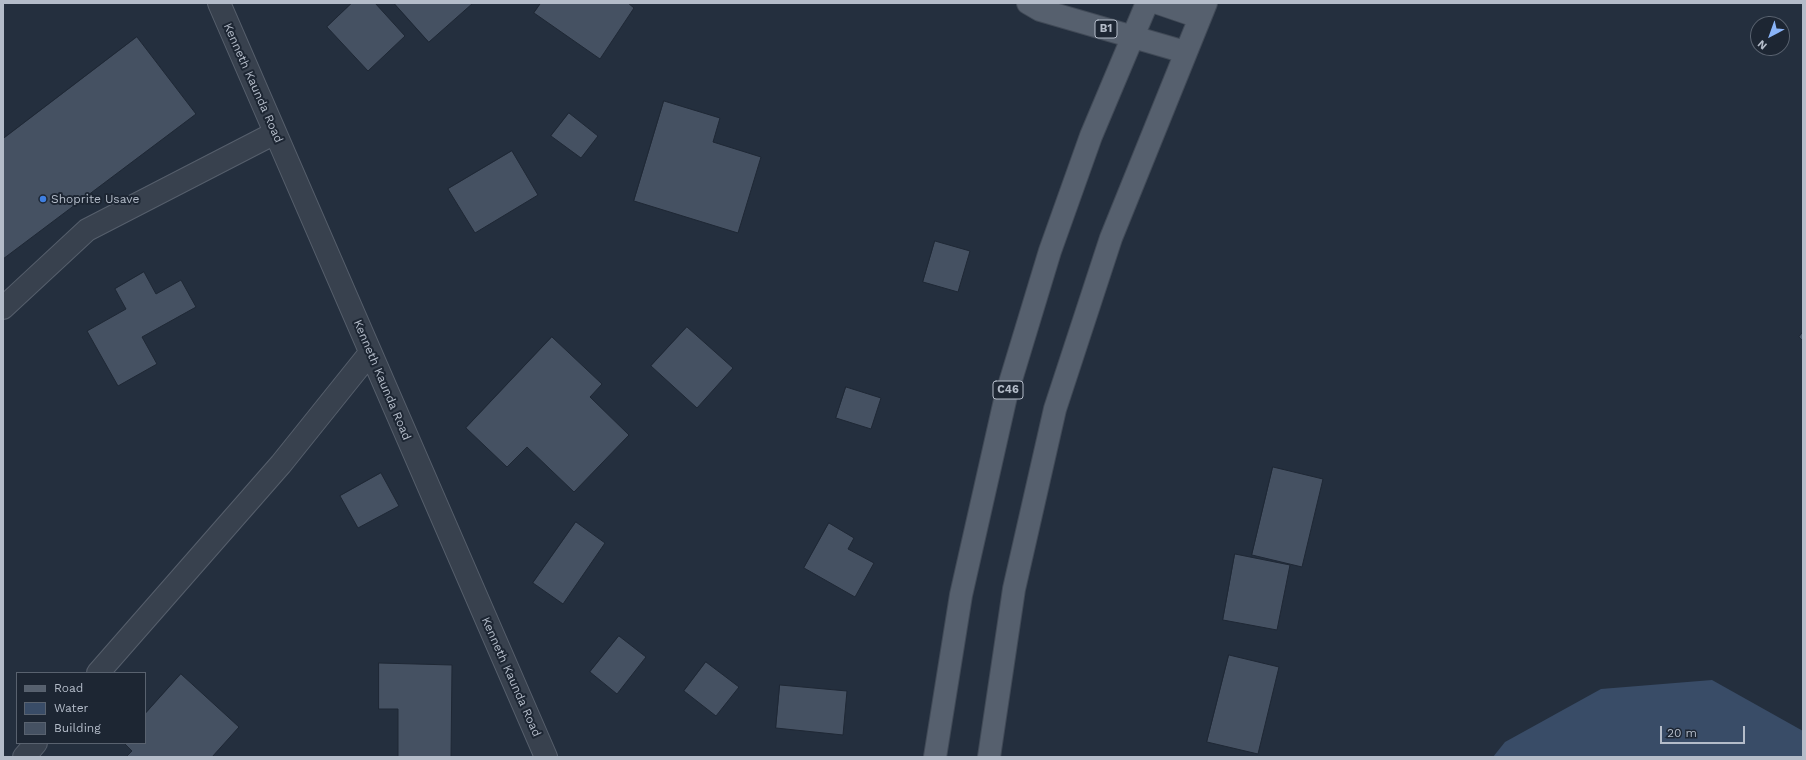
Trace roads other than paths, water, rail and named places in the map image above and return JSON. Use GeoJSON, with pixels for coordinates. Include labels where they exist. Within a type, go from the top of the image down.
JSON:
{"type":"FeatureCollection","features":[{"type":"Feature","properties":{"kind":"main road","name":"B1"},"geometry":{"type":"LineString","coordinates":[[1028,3],[1040,10],[1185,52]]}},
{"type":"Feature","properties":{"kind":"main road","name":"B1"},"geometry":{"type":"LineString","coordinates":[[1134,38],[1147,3]]}},
{"type":"Feature","properties":{"kind":"main road"},"geometry":{"type":"LineString","coordinates":[[988,757],[1014,589],[1055,408],[1110,238],[1202,10],[1158,3]]}},
{"type":"Feature","properties":{"kind":"main road","name":"C46"},"geometry":{"type":"LineString","coordinates":[[935,757],[961,595],[1006,396],[1052,244],[1091,136],[1134,38]]}},
{"type":"Feature","properties":{"kind":"street","name":"Kenneth Kaunda Road"},"geometry":{"type":"LineString","coordinates":[[219,3],[546,757]]}},
{"type":"Feature","properties":{"kind":"street"},"geometry":{"type":"LineString","coordinates":[[3,308],[87,230],[275,133]]}},
{"type":"Feature","properties":{"kind":"street"},"geometry":{"type":"LineString","coordinates":[[99,672],[281,464],[370,353]]}},
{"type":"Feature","properties":{"kind":"street"},"geometry":{"type":"LineString","coordinates":[[24,757],[35,744]]}},
{"type":"Feature","properties":{"kind":"water"},"geometry":{"type":"Polygon","coordinates":[[[1712,680],[1803,731],[1803,757],[1493,757],[1505,742],[1601,689],[1712,680]]]}},
{"type":"Feature","properties":{"kind":"place","name":"Shoprite Usave"},"geometry":{"type":"Point","coordinates":[43,199]}}]}
